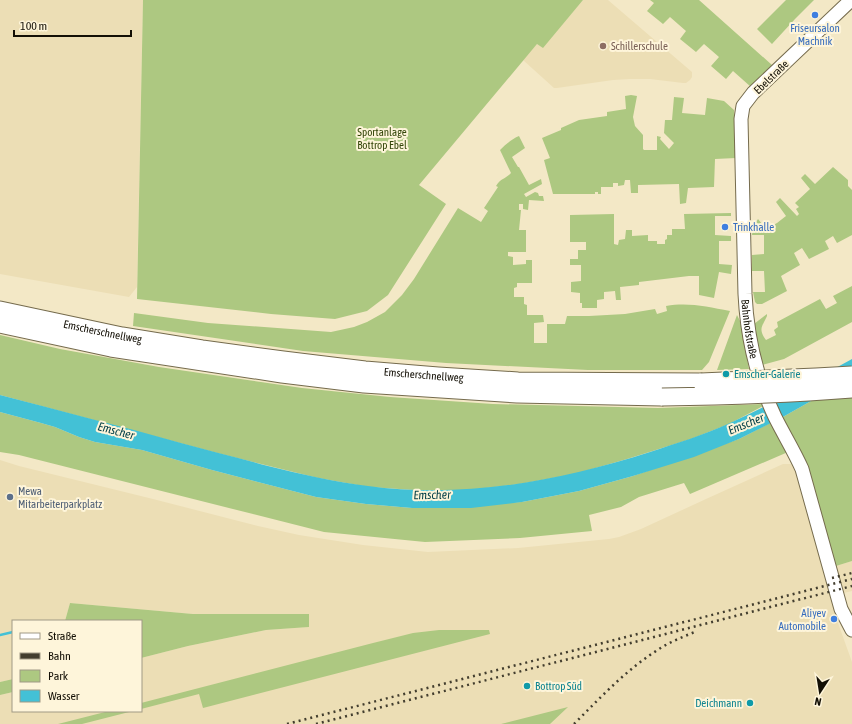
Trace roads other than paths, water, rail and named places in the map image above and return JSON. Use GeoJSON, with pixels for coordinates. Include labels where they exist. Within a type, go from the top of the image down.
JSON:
{"type":"FeatureCollection","features":[{"type":"Feature","properties":{"kind":"highway","name":"Emscherschnellweg"},"geometry":{"type":"LineString","coordinates":[[0,310],[122,336],[180,346],[365,370],[438,376],[518,381],[701,382],[852,375]]}},
{"type":"Feature","properties":{"kind":"highway","name":"Emscherschnellweg"},"geometry":{"type":"LineString","coordinates":[[0,324],[111,348],[282,374],[364,384],[517,394],[662,396],[731,396],[852,389]]}},
{"type":"Feature","properties":{"kind":"street","name":"Ebelstraße"},"geometry":{"type":"LineString","coordinates":[[743,106],[753,93],[851,0]]}},
{"type":"Feature","properties":{"kind":"street","name":"Bahnhofstraße"},"geometry":{"type":"LineString","coordinates":[[743,106],[741,120],[746,311],[751,347],[765,393],[781,429],[802,469],[841,610],[852,630]]}},
{"type":"Feature","properties":{"kind":"water","name":"Emscher"},"geometry":{"type":"Polygon","coordinates":[[[852,359],[852,378],[781,418],[739,439],[694,457],[579,491],[522,502],[471,508],[412,508],[366,504],[316,497],[142,450],[95,442],[55,427],[0,412],[0,395],[268,466],[330,480],[368,486],[404,489],[475,489],[511,485],[581,471],[616,462],[690,439],[746,416],[852,359]]]}},
{"type":"Feature","properties":{"kind":"waterway"},"geometry":{"type":"LineString","coordinates":[[0,635],[12,632]]}},
{"type":"Feature","properties":{"kind":"railway"},"geometry":{"type":"LineString","coordinates":[[832,578],[852,573]]}},
{"type":"Feature","properties":{"kind":"railway"},"geometry":{"type":"LineString","coordinates":[[287,724],[852,579]]}},
{"type":"Feature","properties":{"kind":"railway"},"geometry":{"type":"LineString","coordinates":[[316,724],[852,586]]}},
{"type":"Feature","properties":{"kind":"railway"},"geometry":{"type":"LineString","coordinates":[[574,724],[613,685],[634,667],[666,645],[697,631]]}},
{"type":"Feature","properties":{"kind":"place","name":"Friseursalon Machnik"},"geometry":{"type":"Point","coordinates":[815,15]}},
{"type":"Feature","properties":{"kind":"place","name":"Schillerschule"},"geometry":{"type":"Point","coordinates":[603,46]}},
{"type":"Feature","properties":{"kind":"place","name":"Trinkhalle"},"geometry":{"type":"Point","coordinates":[725,227]}},
{"type":"Feature","properties":{"kind":"place","name":"Emscher-Galerie"},"geometry":{"type":"Point","coordinates":[726,374]}},
{"type":"Feature","properties":{"kind":"place","name":"Mewa Mitarbeiterparkplatz"},"geometry":{"type":"Point","coordinates":[10,497]}},
{"type":"Feature","properties":{"kind":"place","name":"Aliyev Automobile"},"geometry":{"type":"Point","coordinates":[834,619]}},
{"type":"Feature","properties":{"kind":"place","name":"Bottrop Süd"},"geometry":{"type":"Point","coordinates":[527,686]}},
{"type":"Feature","properties":{"kind":"place","name":"Deichmann"},"geometry":{"type":"Point","coordinates":[750,703]}},
{"type":"Feature","properties":{"kind":"park label","name":"Sportanlage Bottrop Ebel"},"geometry":{"type":"Point","coordinates":[382,138]}}]}
